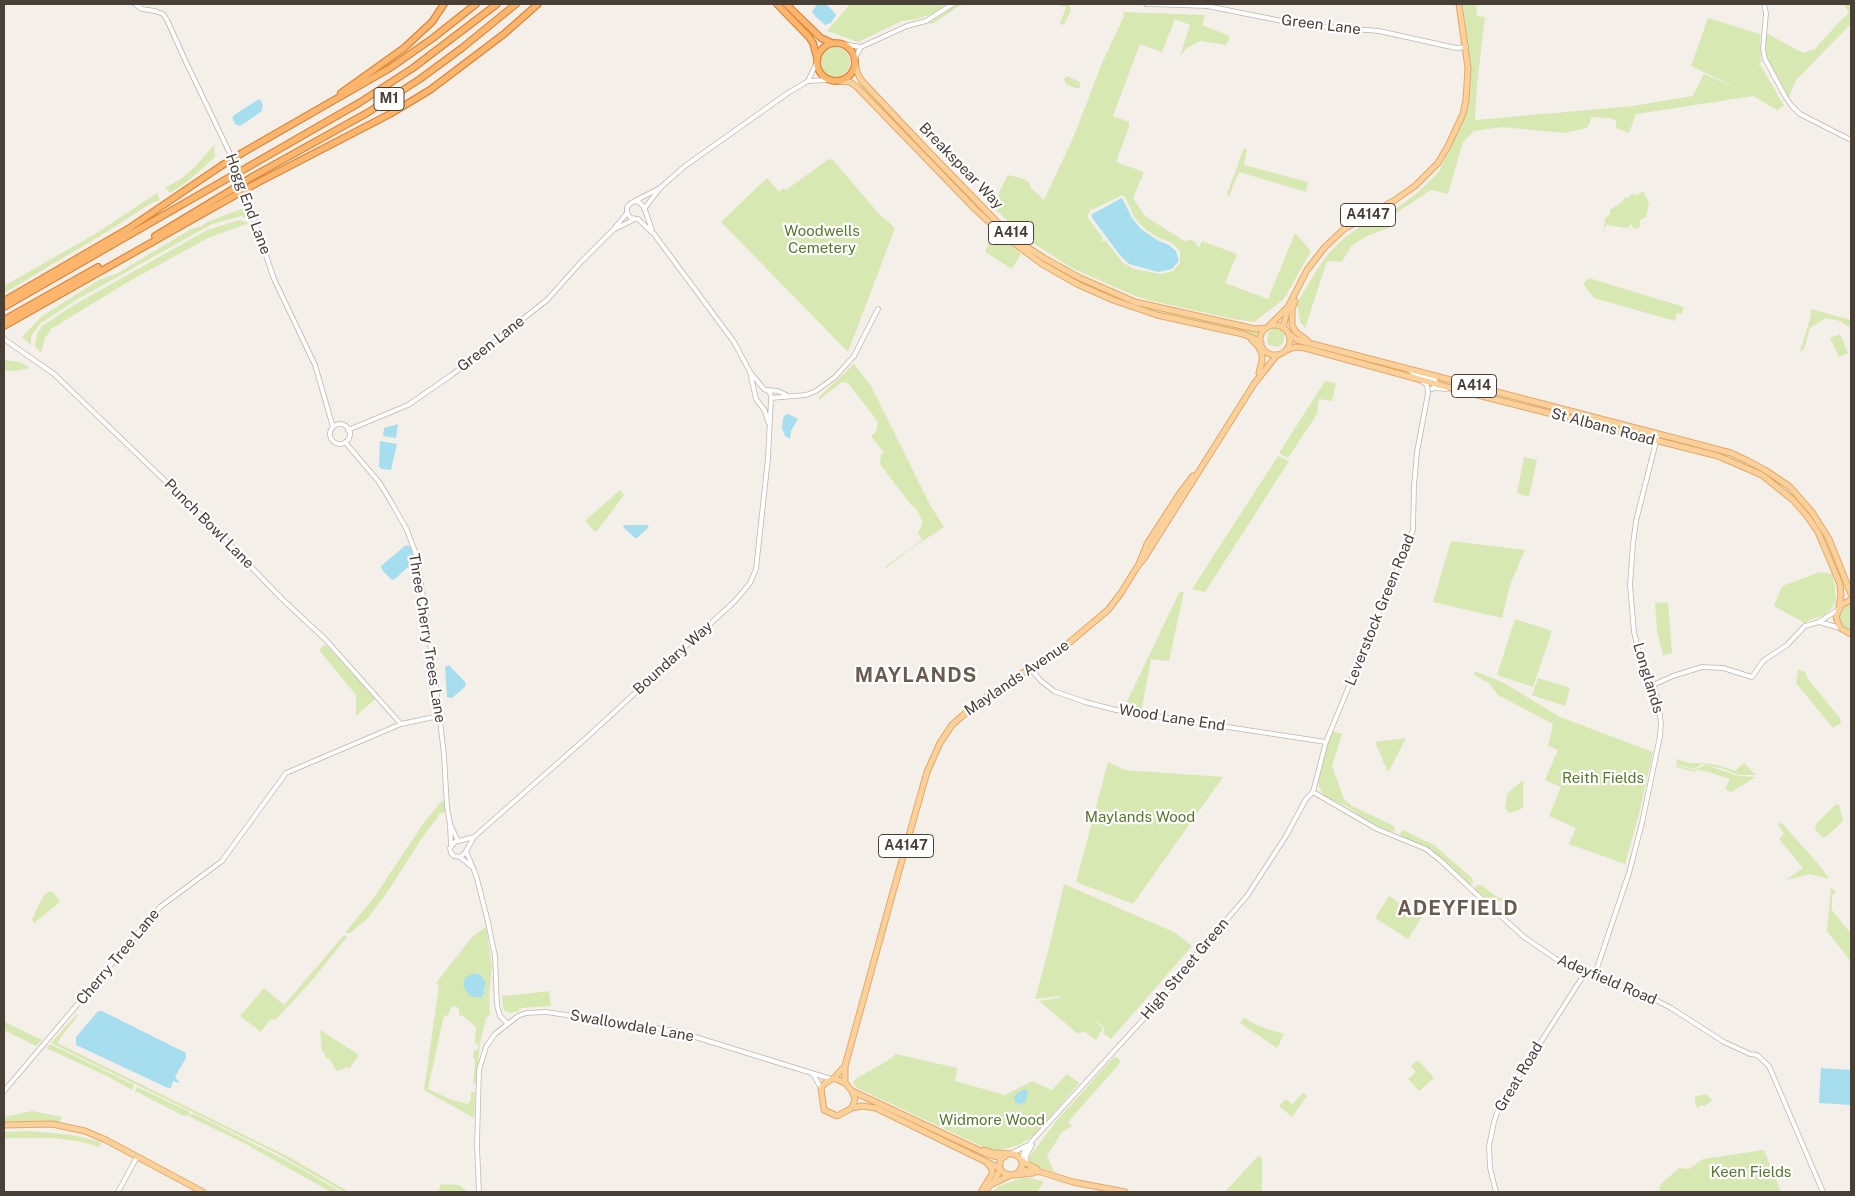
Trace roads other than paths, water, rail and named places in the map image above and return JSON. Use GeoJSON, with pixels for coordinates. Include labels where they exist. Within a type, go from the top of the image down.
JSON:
{"type":"FeatureCollection","features":[{"type":"Feature","properties":{"kind":"highway","name":"M1"},"geometry":{"type":"LineString","coordinates":[[319,108],[400,52],[426,28],[444,4]]}},
{"type":"Feature","properties":{"kind":"highway","name":"M1"},"geometry":{"type":"LineString","coordinates":[[4,301],[128,229],[242,153],[390,68],[433,38],[476,4]]}},
{"type":"Feature","properties":{"kind":"highway","name":"M1"},"geometry":{"type":"LineString","coordinates":[[4,307],[360,103],[413,68],[497,4]]}},
{"type":"Feature","properties":{"kind":"highway","name":"M1"},"geometry":{"type":"LineString","coordinates":[[4,326],[367,113],[420,79],[475,38],[516,4]]}},
{"type":"Feature","properties":{"kind":"highway"},"geometry":{"type":"LineString","coordinates":[[777,4],[809,36],[813,43],[820,72],[828,80],[840,81],[849,76],[855,60],[852,52],[842,44],[832,43],[821,38],[786,4]]}},
{"type":"Feature","properties":{"kind":"highway","name":"M1"},"geometry":{"type":"LineString","coordinates":[[253,181],[318,151],[390,114],[430,90],[504,34],[537,5]]}},
{"type":"Feature","properties":{"kind":"highway"},"geometry":{"type":"LineString","coordinates":[[817,60],[824,47],[832,43]]}},
{"type":"Feature","properties":{"kind":"highway","name":"M1"},"geometry":{"type":"LineString","coordinates":[[4,320],[145,242],[217,198],[230,194]]}},
{"type":"Feature","properties":{"kind":"main road","name":"A4147"},"geometry":{"type":"LineString","coordinates":[[1283,328],[1288,307],[1307,270],[1325,247],[1344,229],[1416,186],[1438,163],[1455,131],[1466,100],[1468,68],[1459,4]]}},
{"type":"Feature","properties":{"kind":"main road","name":"Breakspear Way"},"geometry":{"type":"LineString","coordinates":[[855,60],[856,72],[861,80],[997,222],[1027,247],[1086,281],[1135,302],[1255,330],[1267,327]]}},
{"type":"Feature","properties":{"kind":"main road","name":"Breakspear Way"},"geometry":{"type":"LineString","coordinates":[[840,81],[850,82],[857,87],[975,209],[1004,236],[1042,264],[1096,293],[1134,308],[1243,334],[1255,338],[1260,343]]}},
{"type":"Feature","properties":{"kind":"main road","name":"A4147"},"geometry":{"type":"LineString","coordinates":[[1297,290],[1292,308],[1291,321],[1293,328],[1303,338],[1322,346]]}},
{"type":"Feature","properties":{"kind":"main road","name":"A4147"},"geometry":{"type":"LineString","coordinates":[[1267,327],[1288,307]]}},
{"type":"Feature","properties":{"kind":"main road"},"geometry":{"type":"LineString","coordinates":[[1274,325],[1283,328],[1288,333],[1290,342],[1286,350],[1277,355],[1272,355],[1265,351],[1260,343],[1263,332],[1267,327],[1274,325]]}},
{"type":"Feature","properties":{"kind":"main road","name":"St Albans Road"},"geometry":{"type":"LineString","coordinates":[[1288,333],[1297,340],[1732,453],[1765,470],[1790,487],[1809,508],[1824,529],[1851,594]]}},
{"type":"Feature","properties":{"kind":"main road"},"geometry":{"type":"LineString","coordinates":[[1243,334],[1254,342],[1262,354],[1259,373]]}},
{"type":"Feature","properties":{"kind":"main road","name":"St Albans Road"},"geometry":{"type":"LineString","coordinates":[[1286,350],[1295,347],[1305,348],[1410,377],[1434,386],[1458,390],[1727,460],[1762,475],[1784,492],[1807,516],[1823,542],[1840,584],[1841,594],[1836,617],[1840,628]]}},
{"type":"Feature","properties":{"kind":"main road","name":"Maylands Avenue"},"geometry":{"type":"LineString","coordinates":[[1254,384],[1266,360],[1265,351]]}},
{"type":"Feature","properties":{"kind":"main road","name":"Maylands Avenue"},"geometry":{"type":"LineString","coordinates":[[845,1083],[845,1066],[931,758],[945,735],[963,714],[976,703],[1070,642],[1103,615],[1121,593],[1254,384],[1277,355]]}},
{"type":"Feature","properties":{"kind":"main road","name":"Maylands Avenue"},"geometry":{"type":"LineString","coordinates":[[1139,564],[1143,552],[1169,509],[1199,470]]}},
{"type":"Feature","properties":{"kind":"main road"},"geometry":{"type":"LineString","coordinates":[[1169,509],[1178,504]]}},
{"type":"Feature","properties":{"kind":"main road"},"geometry":{"type":"LineString","coordinates":[[1143,552],[1153,544]]}},
{"type":"Feature","properties":{"kind":"main road"},"geometry":{"type":"LineString","coordinates":[[1839,608],[1843,603],[1851,600]]}},
{"type":"Feature","properties":{"kind":"main road"},"geometry":{"type":"LineString","coordinates":[[1840,628],[1851,635]]}},
{"type":"Feature","properties":{"kind":"main road","name":"Maylands Avenue"},"geometry":{"type":"LineString","coordinates":[[833,1078],[845,1066]]}},
{"type":"Feature","properties":{"kind":"main road"},"geometry":{"type":"LineString","coordinates":[[852,1108],[855,1099],[852,1091],[845,1083],[833,1078],[821,1088],[824,1110],[827,1113],[837,1116],[852,1108],[862,1106],[876,1108],[980,1157],[1000,1168],[1004,1174],[1041,1172]]}},
{"type":"Feature","properties":{"kind":"main road"},"geometry":{"type":"LineString","coordinates":[[852,1091],[991,1156],[1002,1158]]}},
{"type":"Feature","properties":{"kind":"main road"},"geometry":{"type":"LineString","coordinates":[[4,1125],[52,1124],[78,1129],[94,1135],[203,1192]]}},
{"type":"Feature","properties":{"kind":"main road"},"geometry":{"type":"LineString","coordinates":[[957,1140],[990,1152],[1016,1155],[1028,1165],[1041,1172]]}},
{"type":"Feature","properties":{"kind":"main road"},"geometry":{"type":"LineString","coordinates":[[984,1192],[991,1185],[1000,1168],[999,1163],[1002,1158],[1009,1154]]}},
{"type":"Feature","properties":{"kind":"main road"},"geometry":{"type":"LineString","coordinates":[[980,1157],[992,1169],[991,1178],[984,1192]]}},
{"type":"Feature","properties":{"kind":"main road"},"geometry":{"type":"LineString","coordinates":[[1020,1170],[1021,1160]]}},
{"type":"Feature","properties":{"kind":"main road"},"geometry":{"type":"LineString","coordinates":[[991,1185],[1020,1170],[1056,1174],[1099,1190],[1125,1192]]}},
{"type":"Feature","properties":{"kind":"street","name":"Hogg End Lane"},"geometry":{"type":"LineString","coordinates":[[136,4],[142,10],[163,14],[167,20],[235,164],[274,279],[318,372],[328,415],[333,427]]}},
{"type":"Feature","properties":{"kind":"street"},"geometry":{"type":"LineString","coordinates":[[842,44],[861,47],[907,26],[926,21],[953,4]]}},
{"type":"Feature","properties":{"kind":"street","name":"Green Lane"},"geometry":{"type":"LineString","coordinates":[[1146,4],[1207,6],[1302,25],[1379,31],[1456,48],[1466,47]]}},
{"type":"Feature","properties":{"kind":"street"},"geometry":{"type":"LineString","coordinates":[[1764,4],[1766,13],[1764,59],[1791,106],[1804,117],[1851,140]]}},
{"type":"Feature","properties":{"kind":"street"},"geometry":{"type":"LineString","coordinates":[[855,60],[861,47]]}},
{"type":"Feature","properties":{"kind":"street"},"geometry":{"type":"LineString","coordinates":[[808,81],[817,60]]}},
{"type":"Feature","properties":{"kind":"street"},"geometry":{"type":"LineString","coordinates":[[636,219],[642,217],[644,210],[660,188],[689,163],[808,81],[828,80]]}},
{"type":"Feature","properties":{"kind":"street"},"geometry":{"type":"LineString","coordinates":[[660,188],[629,204],[627,213],[654,234],[734,342],[750,372],[756,401],[761,404],[766,404],[770,400],[801,397],[816,391],[844,368],[860,346],[878,308]]}},
{"type":"Feature","properties":{"kind":"street"},"geometry":{"type":"LineString","coordinates":[[635,201],[642,204],[654,234]]}},
{"type":"Feature","properties":{"kind":"street","name":"Green Lane"},"geometry":{"type":"LineString","coordinates":[[348,430],[398,410],[440,384],[547,300],[627,213]]}},
{"type":"Feature","properties":{"kind":"street","name":"Green Lane"},"geometry":{"type":"LineString","coordinates":[[613,230],[636,219]]}},
{"type":"Feature","properties":{"kind":"street","name":"Punch Bowl Lane"},"geometry":{"type":"LineString","coordinates":[[4,339],[54,374],[211,525],[281,598],[326,640],[401,724]]}},
{"type":"Feature","properties":{"kind":"street"},"geometry":{"type":"LineString","coordinates":[[1409,370],[1434,379],[1434,386],[1428,393]]}},
{"type":"Feature","properties":{"kind":"street"},"geometry":{"type":"LineString","coordinates":[[750,372],[766,389],[770,400]]}},
{"type":"Feature","properties":{"kind":"street"},"geometry":{"type":"LineString","coordinates":[[1410,377],[1425,383],[1428,393]]}},
{"type":"Feature","properties":{"kind":"street"},"geometry":{"type":"LineString","coordinates":[[756,394],[760,390],[766,389],[778,391],[790,397]]}},
{"type":"Feature","properties":{"kind":"street","name":"Leverstock Green Road"},"geometry":{"type":"LineString","coordinates":[[1313,792],[1326,742],[1412,536],[1417,452],[1428,393]]}},
{"type":"Feature","properties":{"kind":"street","name":"Boundary Way"},"geometry":{"type":"LineString","coordinates":[[466,850],[474,837],[736,601],[750,583],[756,569],[768,458],[770,400]]}},
{"type":"Feature","properties":{"kind":"street","name":"Boundary Way"},"geometry":{"type":"LineString","coordinates":[[761,404],[768,425]]}},
{"type":"Feature","properties":{"kind":"street"},"geometry":{"type":"LineString","coordinates":[[342,425],[348,430],[350,435],[345,442],[340,444],[332,440],[330,435],[333,427],[342,425]]}},
{"type":"Feature","properties":{"kind":"street","name":"Longlands"},"geometry":{"type":"LineString","coordinates":[[1594,977],[1628,874],[1642,823],[1656,760],[1661,723],[1658,701],[1640,656],[1634,632],[1630,585],[1636,521],[1658,434]]}},
{"type":"Feature","properties":{"kind":"street","name":"Three Cherry Trees Lane"},"geometry":{"type":"LineString","coordinates":[[345,442],[379,482],[390,500],[412,542],[419,564],[439,716],[451,845]]}},
{"type":"Feature","properties":{"kind":"street"},"geometry":{"type":"LineString","coordinates":[[1653,685],[1673,676],[1702,668],[1724,668],[1752,677],[1763,661],[1787,645],[1805,626],[1819,622],[1839,608]]}},
{"type":"Feature","properties":{"kind":"street"},"geometry":{"type":"LineString","coordinates":[[1819,622],[1840,628]]}},
{"type":"Feature","properties":{"kind":"street","name":"Wood Lane End"},"geometry":{"type":"LineString","coordinates":[[1030,668],[1050,689],[1066,696],[1116,710],[1326,742]]}},
{"type":"Feature","properties":{"kind":"street","name":"Cherry Tree Lane"},"geometry":{"type":"LineString","coordinates":[[4,1091],[160,907],[222,861],[286,773],[401,724],[439,716]]}},
{"type":"Feature","properties":{"kind":"street","name":"Adeyfield Road"},"geometry":{"type":"LineString","coordinates":[[1313,792],[1377,829],[1426,849],[1524,936],[1556,959],[1594,977],[1648,996],[1671,1008],[1724,1042],[1750,1054],[1757,1055],[1769,1066],[1824,1192]]}},
{"type":"Feature","properties":{"kind":"street","name":"High Street Green"},"geometry":{"type":"LineString","coordinates":[[1021,1160],[1031,1142],[1149,1013],[1247,896],[1268,867],[1306,799],[1313,792]]}},
{"type":"Feature","properties":{"kind":"street","name":"Three Cherry Trees Lane"},"geometry":{"type":"LineString","coordinates":[[450,824],[459,841],[465,845],[474,868],[494,956],[497,1005],[500,1016],[507,1023]]}},
{"type":"Feature","properties":{"kind":"street","name":"Boundary Way"},"geometry":{"type":"LineString","coordinates":[[459,841],[474,837]]}},
{"type":"Feature","properties":{"kind":"street"},"geometry":{"type":"LineString","coordinates":[[459,841],[451,845],[452,855],[460,857],[474,868]]}},
{"type":"Feature","properties":{"kind":"street"},"geometry":{"type":"LineString","coordinates":[[460,857],[466,850]]}},
{"type":"Feature","properties":{"kind":"street","name":"Great Road"},"geometry":{"type":"LineString","coordinates":[[1496,1192],[1490,1168],[1490,1146],[1499,1107],[1585,973]]}},
{"type":"Feature","properties":{"kind":"street","name":"Swallowdale Lane"},"geometry":{"type":"LineString","coordinates":[[507,1023],[526,1013],[546,1012],[676,1031],[813,1074],[833,1078]]}},
{"type":"Feature","properties":{"kind":"street"},"geometry":{"type":"LineString","coordinates":[[479,1192],[477,1145],[479,1070],[486,1047],[495,1034],[507,1023]]}},
{"type":"Feature","properties":{"kind":"street"},"geometry":{"type":"LineString","coordinates":[[813,1074],[821,1088]]}},
{"type":"Feature","properties":{"kind":"street","name":"High Street Green"},"geometry":{"type":"LineString","coordinates":[[1028,1165],[1027,1152],[1040,1133]]}},
{"type":"Feature","properties":{"kind":"street","name":"High Street Green"},"geometry":{"type":"LineString","coordinates":[[1009,1154],[1031,1142]]}},
{"type":"Feature","properties":{"kind":"street"},"geometry":{"type":"LineString","coordinates":[[118,1192],[137,1157]]}},
{"type":"Feature","properties":{"kind":"water"},"geometry":{"type":"Polygon","coordinates":[[[817,4],[826,4],[836,15],[831,23],[825,25],[812,12],[817,4]]]}},
{"type":"Feature","properties":{"kind":"water"},"geometry":{"type":"Polygon","coordinates":[[[259,99],[263,106],[261,112],[240,126],[235,124],[232,119],[234,115],[259,99]]]}},
{"type":"Feature","properties":{"kind":"water"},"geometry":{"type":"Polygon","coordinates":[[[1122,198],[1132,218],[1141,229],[1176,251],[1179,261],[1172,269],[1158,272],[1129,264],[1119,254],[1091,216],[1122,198]]]}},
{"type":"Feature","properties":{"kind":"water"},"geometry":{"type":"Polygon","coordinates":[[[788,414],[798,419],[791,431],[790,439],[785,436],[782,428],[783,419],[788,414]]]}},
{"type":"Feature","properties":{"kind":"water"},"geometry":{"type":"Polygon","coordinates":[[[398,424],[396,438],[383,436],[384,428],[398,424]]]}},
{"type":"Feature","properties":{"kind":"water"},"geometry":{"type":"Polygon","coordinates":[[[380,441],[397,444],[391,470],[379,467],[380,441]]]}},
{"type":"Feature","properties":{"kind":"water"},"geometry":{"type":"Polygon","coordinates":[[[647,525],[649,527],[635,538],[624,528],[623,526],[647,525]]]}},
{"type":"Feature","properties":{"kind":"water"},"geometry":{"type":"Polygon","coordinates":[[[406,545],[411,547],[414,561],[392,580],[382,570],[381,566],[406,545]]]}},
{"type":"Feature","properties":{"kind":"water"},"geometry":{"type":"Polygon","coordinates":[[[449,665],[466,683],[465,687],[452,698],[447,697],[445,667],[449,665]]]}},
{"type":"Feature","properties":{"kind":"water"},"geometry":{"type":"Polygon","coordinates":[[[474,973],[480,975],[486,983],[483,992],[487,994],[482,994],[482,998],[470,996],[463,986],[465,978],[474,973]]]}},
{"type":"Feature","properties":{"kind":"water"},"geometry":{"type":"Polygon","coordinates":[[[98,1011],[102,1011],[186,1053],[186,1058],[175,1077],[180,1083],[173,1081],[171,1088],[168,1088],[76,1045],[76,1037],[98,1011]]]}},
{"type":"Feature","properties":{"kind":"water"},"geometry":{"type":"Polygon","coordinates":[[[1821,1068],[1851,1070],[1851,1105],[1819,1103],[1821,1068]]]}},
{"type":"Feature","properties":{"kind":"water"},"geometry":{"type":"Polygon","coordinates":[[[1024,1089],[1028,1091],[1026,1101],[1019,1105],[1015,1102],[1014,1098],[1016,1094],[1024,1089]]]}},
{"type":"Feature","properties":{"kind":"district","name":"MAYLANDS"},"geometry":{"type":"Point","coordinates":[916,676]}},
{"type":"Feature","properties":{"kind":"district","name":"ADEYFIELD"},"geometry":{"type":"Point","coordinates":[1458,909]}},
{"type":"Feature","properties":{"kind":"park label","name":"Woodwells Cemetery"},"geometry":{"type":"Point","coordinates":[822,240]}},
{"type":"Feature","properties":{"kind":"park label","name":"Reith Fields"},"geometry":{"type":"Point","coordinates":[1603,778]}},
{"type":"Feature","properties":{"kind":"park label","name":"Maylands Wood"},"geometry":{"type":"Point","coordinates":[1140,817]}},
{"type":"Feature","properties":{"kind":"park label","name":"Widmore Wood"},"geometry":{"type":"Point","coordinates":[992,1120]}},
{"type":"Feature","properties":{"kind":"park label","name":"Keen Fields"},"geometry":{"type":"Point","coordinates":[1751,1172]}}]}
